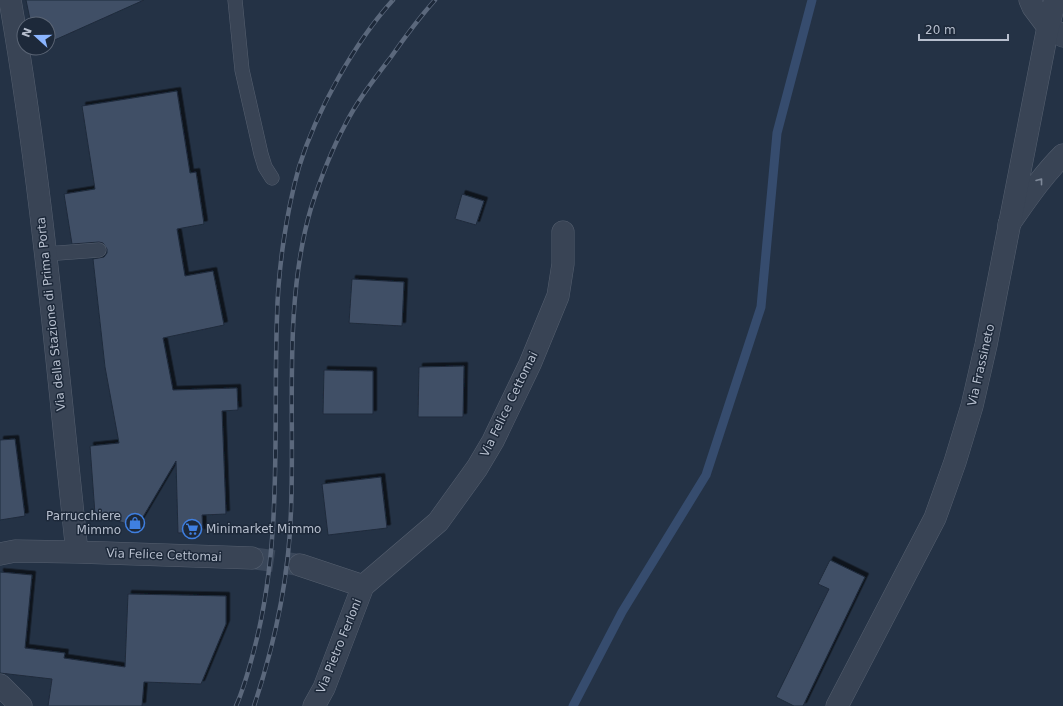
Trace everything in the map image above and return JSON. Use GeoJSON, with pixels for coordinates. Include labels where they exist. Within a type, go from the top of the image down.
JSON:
{"type":"FeatureCollection","features":[{"type":"Feature","properties":{"kind":"street","name":"Via della Stazione di Prima Porta"},"geometry":{"type":"LineString","coordinates":[[10,0],[20,59],[45,254],[77,552]]}},
{"type":"Feature","properties":{"kind":"street"},"geometry":{"type":"LineString","coordinates":[[1030,0],[1033,7],[1056,31]]}},
{"type":"Feature","properties":{"kind":"street","name":"Via Frassineto"},"geometry":{"type":"LineString","coordinates":[[837,706],[935,518],[968,420],[979,375],[1009,224],[1056,31],[1055,0]]}},
{"type":"Feature","properties":{"kind":"street"},"geometry":{"type":"LineString","coordinates":[[1009,224],[1044,176],[1063,155]]}},
{"type":"Feature","properties":{"kind":"street","name":"Via Felice Cettomai"},"geometry":{"type":"LineString","coordinates":[[363,586],[438,522],[477,468],[493,441],[530,364],[558,296],[563,264],[563,232]]}},
{"type":"Feature","properties":{"kind":"street"},"geometry":{"type":"LineString","coordinates":[[0,554],[16,551],[77,552]]}},
{"type":"Feature","properties":{"kind":"street","name":"Via Felice Cettomai"},"geometry":{"type":"LineString","coordinates":[[77,552],[252,558]]}},
{"type":"Feature","properties":{"kind":"street"},"geometry":{"type":"LineString","coordinates":[[300,564],[363,586]]}},
{"type":"Feature","properties":{"kind":"street","name":"Via Pietro Ferloni"},"geometry":{"type":"LineString","coordinates":[[314,706],[324,688],[363,586]]}},
{"type":"Feature","properties":{"kind":"street"},"geometry":{"type":"LineString","coordinates":[[0,685],[21,706]]}},
{"type":"Feature","properties":{"kind":"lane"},"geometry":{"type":"LineString","coordinates":[[235,0],[242,70],[261,154],[265,167],[272,178]]}},
{"type":"Feature","properties":{"kind":"lane"},"geometry":{"type":"LineString","coordinates":[[45,254],[99,250]]}},
{"type":"Feature","properties":{"kind":"building"},"geometry":{"type":"Polygon","coordinates":[[[26,0],[144,0],[56,39],[56,16],[29,16],[26,0]]]}},
{"type":"Feature","properties":{"kind":"building"},"geometry":{"type":"Polygon","coordinates":[[[177,91],[190,173],[196,172],[204,224],[177,229],[185,276],[213,271],[224,325],[163,338],[173,390],[237,388],[238,410],[222,411],[226,514],[202,515],[203,532],[178,533],[176,461],[137,527],[95,514],[90,446],[119,443],[105,367],[93,259],[104,257],[107,253],[107,249],[103,243],[99,242],[72,244],[64,194],[95,189],[82,106],[177,91]]]}},
{"type":"Feature","properties":{"kind":"building"},"geometry":{"type":"Polygon","coordinates":[[[462,194],[484,201],[476,225],[455,219],[462,194]]]}},
{"type":"Feature","properties":{"kind":"building"},"geometry":{"type":"Polygon","coordinates":[[[352,279],[404,282],[402,326],[349,323],[352,279]]]}},
{"type":"Feature","properties":{"kind":"building"},"geometry":{"type":"Polygon","coordinates":[[[464,366],[463,417],[418,417],[419,367],[464,366]]]}},
{"type":"Feature","properties":{"kind":"building"},"geometry":{"type":"Polygon","coordinates":[[[324,370],[373,371],[373,414],[323,414],[324,370]]]}},
{"type":"Feature","properties":{"kind":"building"},"geometry":{"type":"Polygon","coordinates":[[[15,439],[25,516],[0,520],[0,440],[15,439]]]}},
{"type":"Feature","properties":{"kind":"building"},"geometry":{"type":"Polygon","coordinates":[[[381,477],[387,528],[328,535],[322,484],[381,477]]]}},
{"type":"Feature","properties":{"kind":"building"},"geometry":{"type":"Polygon","coordinates":[[[830,560],[865,577],[803,706],[794,706],[776,697],[829,589],[818,584],[830,560]]]}},
{"type":"Feature","properties":{"kind":"building"},"geometry":{"type":"Polygon","coordinates":[[[0,572],[32,575],[25,648],[65,653],[64,658],[125,667],[128,594],[226,596],[226,624],[201,684],[144,682],[142,706],[48,706],[52,679],[0,673],[0,572]]]}},
{"type":"Feature","properties":{"kind":"waterway"},"geometry":{"type":"LineString","coordinates":[[573,706],[622,612],[706,475],[761,307],[777,133],[812,0]]}},
{"type":"Feature","properties":{"kind":"tunnel"},"geometry":{"type":"LineString","coordinates":[[252,558],[300,565]]}},
{"type":"Feature","properties":{"kind":"railway"},"geometry":{"type":"LineString","coordinates":[[236,706],[254,650],[263,609],[269,568],[275,484],[278,299],[281,261],[294,185],[306,146],[326,101],[364,36],[393,0]]}},
{"type":"Feature","properties":{"kind":"railway"},"geometry":{"type":"LineString","coordinates":[[254,706],[262,682],[280,610],[290,536],[293,320],[302,245],[311,208],[330,155],[355,107],[407,35],[435,0]]}},
{"type":"Feature","properties":{"kind":"place","name":"Parrucchiere Mimmo"},"geometry":{"type":"Point","coordinates":[135,523]}},
{"type":"Feature","properties":{"kind":"place","name":"Minimarket Mimmo"},"geometry":{"type":"Point","coordinates":[192,529]}}]}
